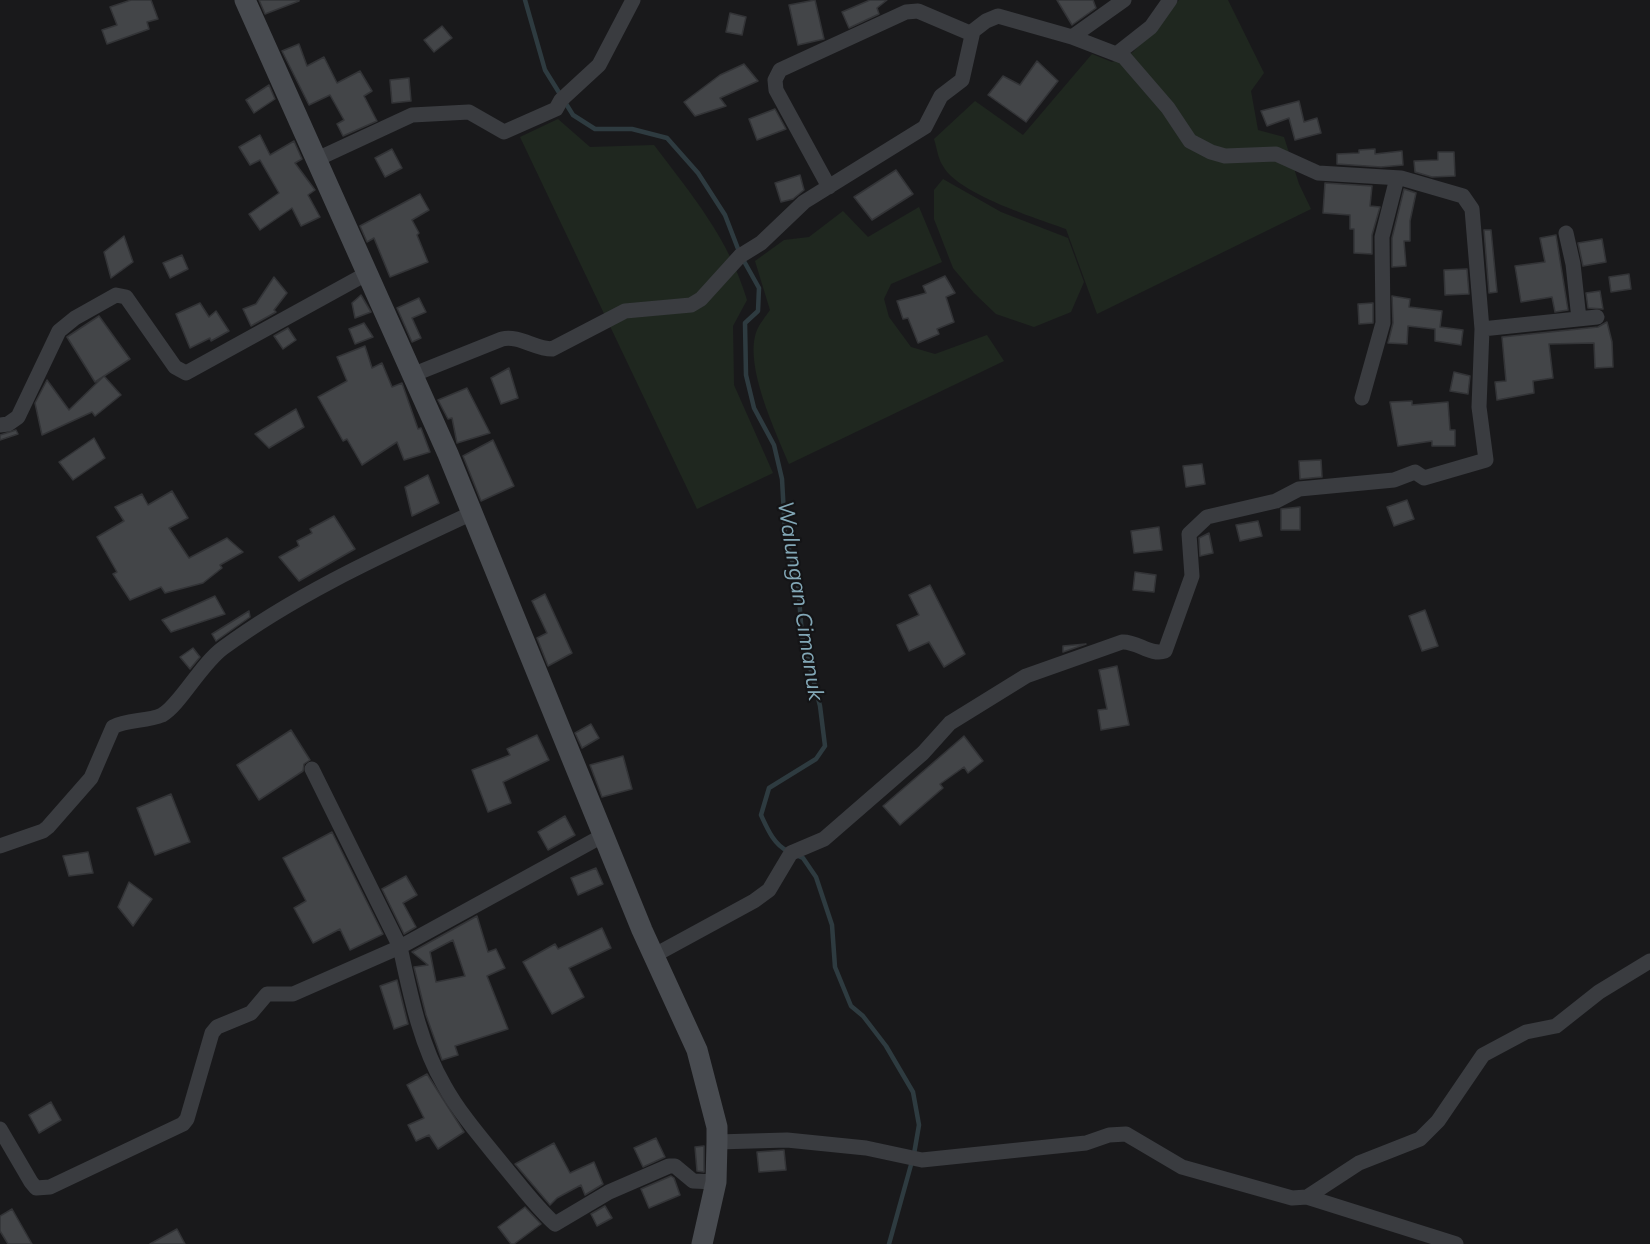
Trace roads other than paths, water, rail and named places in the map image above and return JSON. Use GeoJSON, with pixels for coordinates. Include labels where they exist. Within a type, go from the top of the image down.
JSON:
{"type":"FeatureCollection","features":[{"type":"Feature","properties":{"kind":"street"},"geometry":{"type":"LineString","coordinates":[[245,0],[472,513],[653,956],[697,1050],[717,1127],[716,1182],[702,1244]]}},
{"type":"Feature","properties":{"kind":"street"},"geometry":{"type":"LineString","coordinates":[[315,160],[406,116],[469,112],[504,132],[553,111],[564,97],[599,65],[633,0]]}},
{"type":"Feature","properties":{"kind":"street"},"geometry":{"type":"LineString","coordinates":[[1072,37],[1124,0]]}},
{"type":"Feature","properties":{"kind":"street"},"geometry":{"type":"LineString","coordinates":[[1118,53],[1151,27],[1170,0]]}},
{"type":"Feature","properties":{"kind":"street"},"geometry":{"type":"LineString","coordinates":[[829,187],[776,90],[775,80],[780,70],[906,12],[918,11],[972,34]]}},
{"type":"Feature","properties":{"kind":"street"},"geometry":{"type":"LineString","coordinates":[[412,375],[502,339],[512,338],[542,349],[552,349],[625,311],[691,305],[701,299],[740,256],[761,243],[804,202],[925,127],[941,96],[962,80],[972,34],[977,26],[998,16],[1118,53],[1168,108],[1190,141],[1212,152],[1225,156],[1276,154],[1318,173],[1397,178],[1463,196],[1472,209],[1482,329],[1479,407],[1486,460],[1424,478],[1415,472],[1394,480],[1299,489],[1276,501],[1207,517],[1189,537],[1193,560],[1192,576],[1166,651],[1157,652],[1129,642],[1122,642],[1026,676],[950,723],[922,753],[824,839],[791,853],[783,871],[761,896],[653,956]]}},
{"type":"Feature","properties":{"kind":"street"},"geometry":{"type":"LineString","coordinates":[[1362,398],[1383,323],[1382,237],[1397,178]]}},
{"type":"Feature","properties":{"kind":"street"},"geometry":{"type":"LineString","coordinates":[[1566,233],[1573,264],[1578,319]]}},
{"type":"Feature","properties":{"kind":"street"},"geometry":{"type":"LineString","coordinates":[[0,425],[8,424],[18,417],[59,331],[75,318],[116,295],[126,297],[175,367],[186,373],[366,274]]}},
{"type":"Feature","properties":{"kind":"street"},"geometry":{"type":"LineString","coordinates":[[1482,329],[1597,317]]}},
{"type":"Feature","properties":{"kind":"street"},"geometry":{"type":"LineString","coordinates":[[0,846],[43,831],[91,778],[113,727],[152,718],[170,709],[205,663],[224,647],[336,578],[472,513]]}},
{"type":"Feature","properties":{"kind":"street"},"geometry":{"type":"LineString","coordinates":[[312,769],[400,947],[412,1001],[444,1086],[468,1121],[555,1224],[609,1192],[669,1166],[675,1166],[690,1180],[716,1182]]}},
{"type":"Feature","properties":{"kind":"street"},"geometry":{"type":"LineString","coordinates":[[0,1129],[31,1182],[36,1188],[42,1189],[175,1130],[187,1119],[214,1029],[251,1013],[267,994],[299,992],[400,947],[604,836]]}},
{"type":"Feature","properties":{"kind":"street"},"geometry":{"type":"LineString","coordinates":[[1307,1197],[1359,1163],[1408,1144],[1428,1133],[1483,1055],[1526,1032],[1556,1026],[1599,992],[1650,961]]}},
{"type":"Feature","properties":{"kind":"street"},"geometry":{"type":"LineString","coordinates":[[717,1142],[787,1140],[866,1148],[922,1160],[1086,1143],[1109,1135],[1126,1134],[1182,1167],[1292,1198],[1307,1197],[1456,1244]]}},
{"type":"Feature","properties":{"kind":"waterway","name":"Walungan Cimanuk"},"geometry":{"type":"LineString","coordinates":[[525,0],[545,70],[573,115],[595,129],[632,129],[667,138],[698,173],[725,215],[740,254],[759,288],[758,311],[745,323],[746,375],[754,408],[774,445],[782,479],[785,533],[798,584],[802,636],[820,706],[825,746],[816,759],[769,788],[761,815],[768,831],[788,851]]}},
{"type":"Feature","properties":{"kind":"waterway","name":"Walungan Cimanuk"},"geometry":{"type":"LineString","coordinates":[[796,855],[803,858],[816,877],[832,925],[835,967],[851,1006],[863,1016],[886,1046],[913,1092],[919,1125],[914,1154],[889,1244]]}}]}
